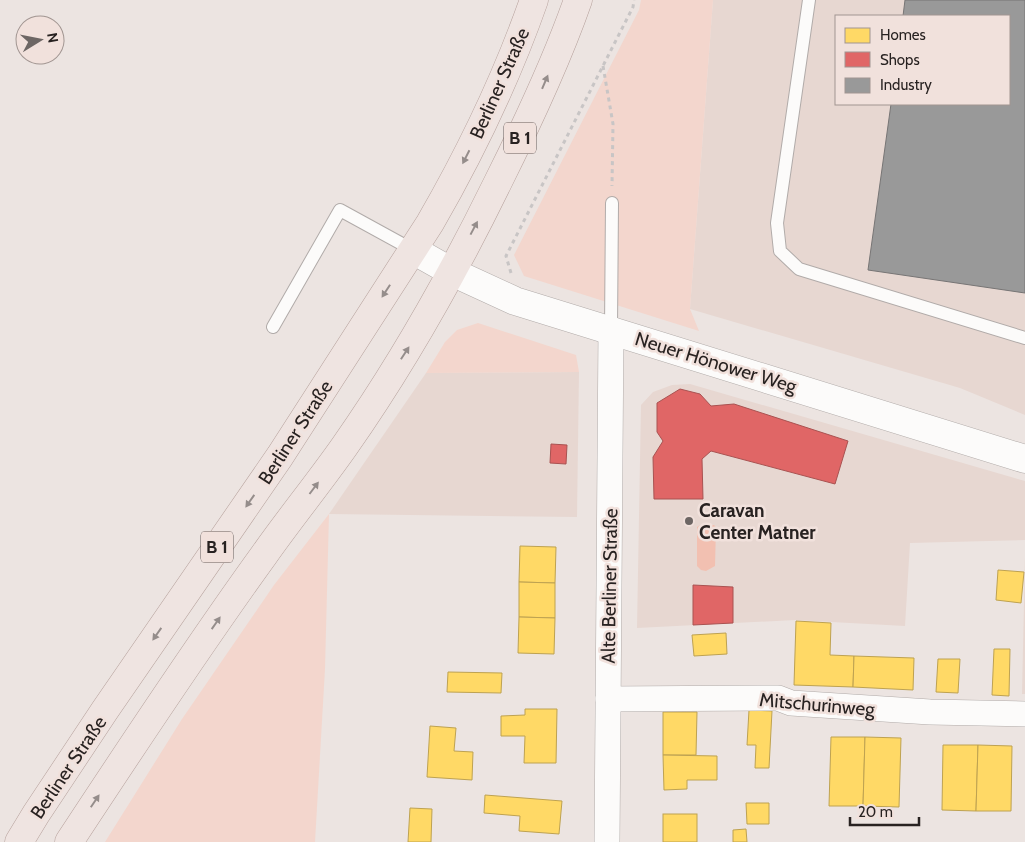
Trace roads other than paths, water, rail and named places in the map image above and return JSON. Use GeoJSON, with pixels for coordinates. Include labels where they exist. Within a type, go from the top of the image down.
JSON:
{"type":"FeatureCollection","features":[{"type":"Feature","properties":{"kind":"main road","name":"Berliner Straße"},"geometry":{"type":"LineString","coordinates":[[19,842],[105,710],[280,456],[413,250],[447,194],[495,100],[534,0]]}},
{"type":"Feature","properties":{"kind":"main road","name":"B 1"},"geometry":{"type":"LineString","coordinates":[[68,842],[264,555],[344,447],[419,333],[531,116],[566,35],[578,0]]}},
{"type":"Feature","properties":{"kind":"main road","name":"Neuer Hönower Weg"},"geometry":{"type":"LineString","coordinates":[[413,250],[452,272],[503,296],[1025,459]]}},
{"type":"Feature","properties":{"kind":"street","name":"Alte Berliner Straße"},"geometry":{"type":"LineString","coordinates":[[607,842],[611,329]]}},
{"type":"Feature","properties":{"kind":"street","name":"Mitschurinweg"},"geometry":{"type":"LineString","coordinates":[[608,699],[778,698],[791,703],[920,712],[1025,714]]}},
{"type":"Feature","properties":{"kind":"lane"},"geometry":{"type":"LineString","coordinates":[[809,0],[777,223],[780,251],[799,269],[1025,338]]}},
{"type":"Feature","properties":{"kind":"lane"},"geometry":{"type":"LineString","coordinates":[[611,329],[612,203]]}},
{"type":"Feature","properties":{"kind":"lane"},"geometry":{"type":"LineString","coordinates":[[273,327],[340,210],[413,250]]}},
{"type":"Feature","properties":{"kind":"place","name":"Caravan Center Matner"},"geometry":{"type":"Point","coordinates":[689,521]}}]}
